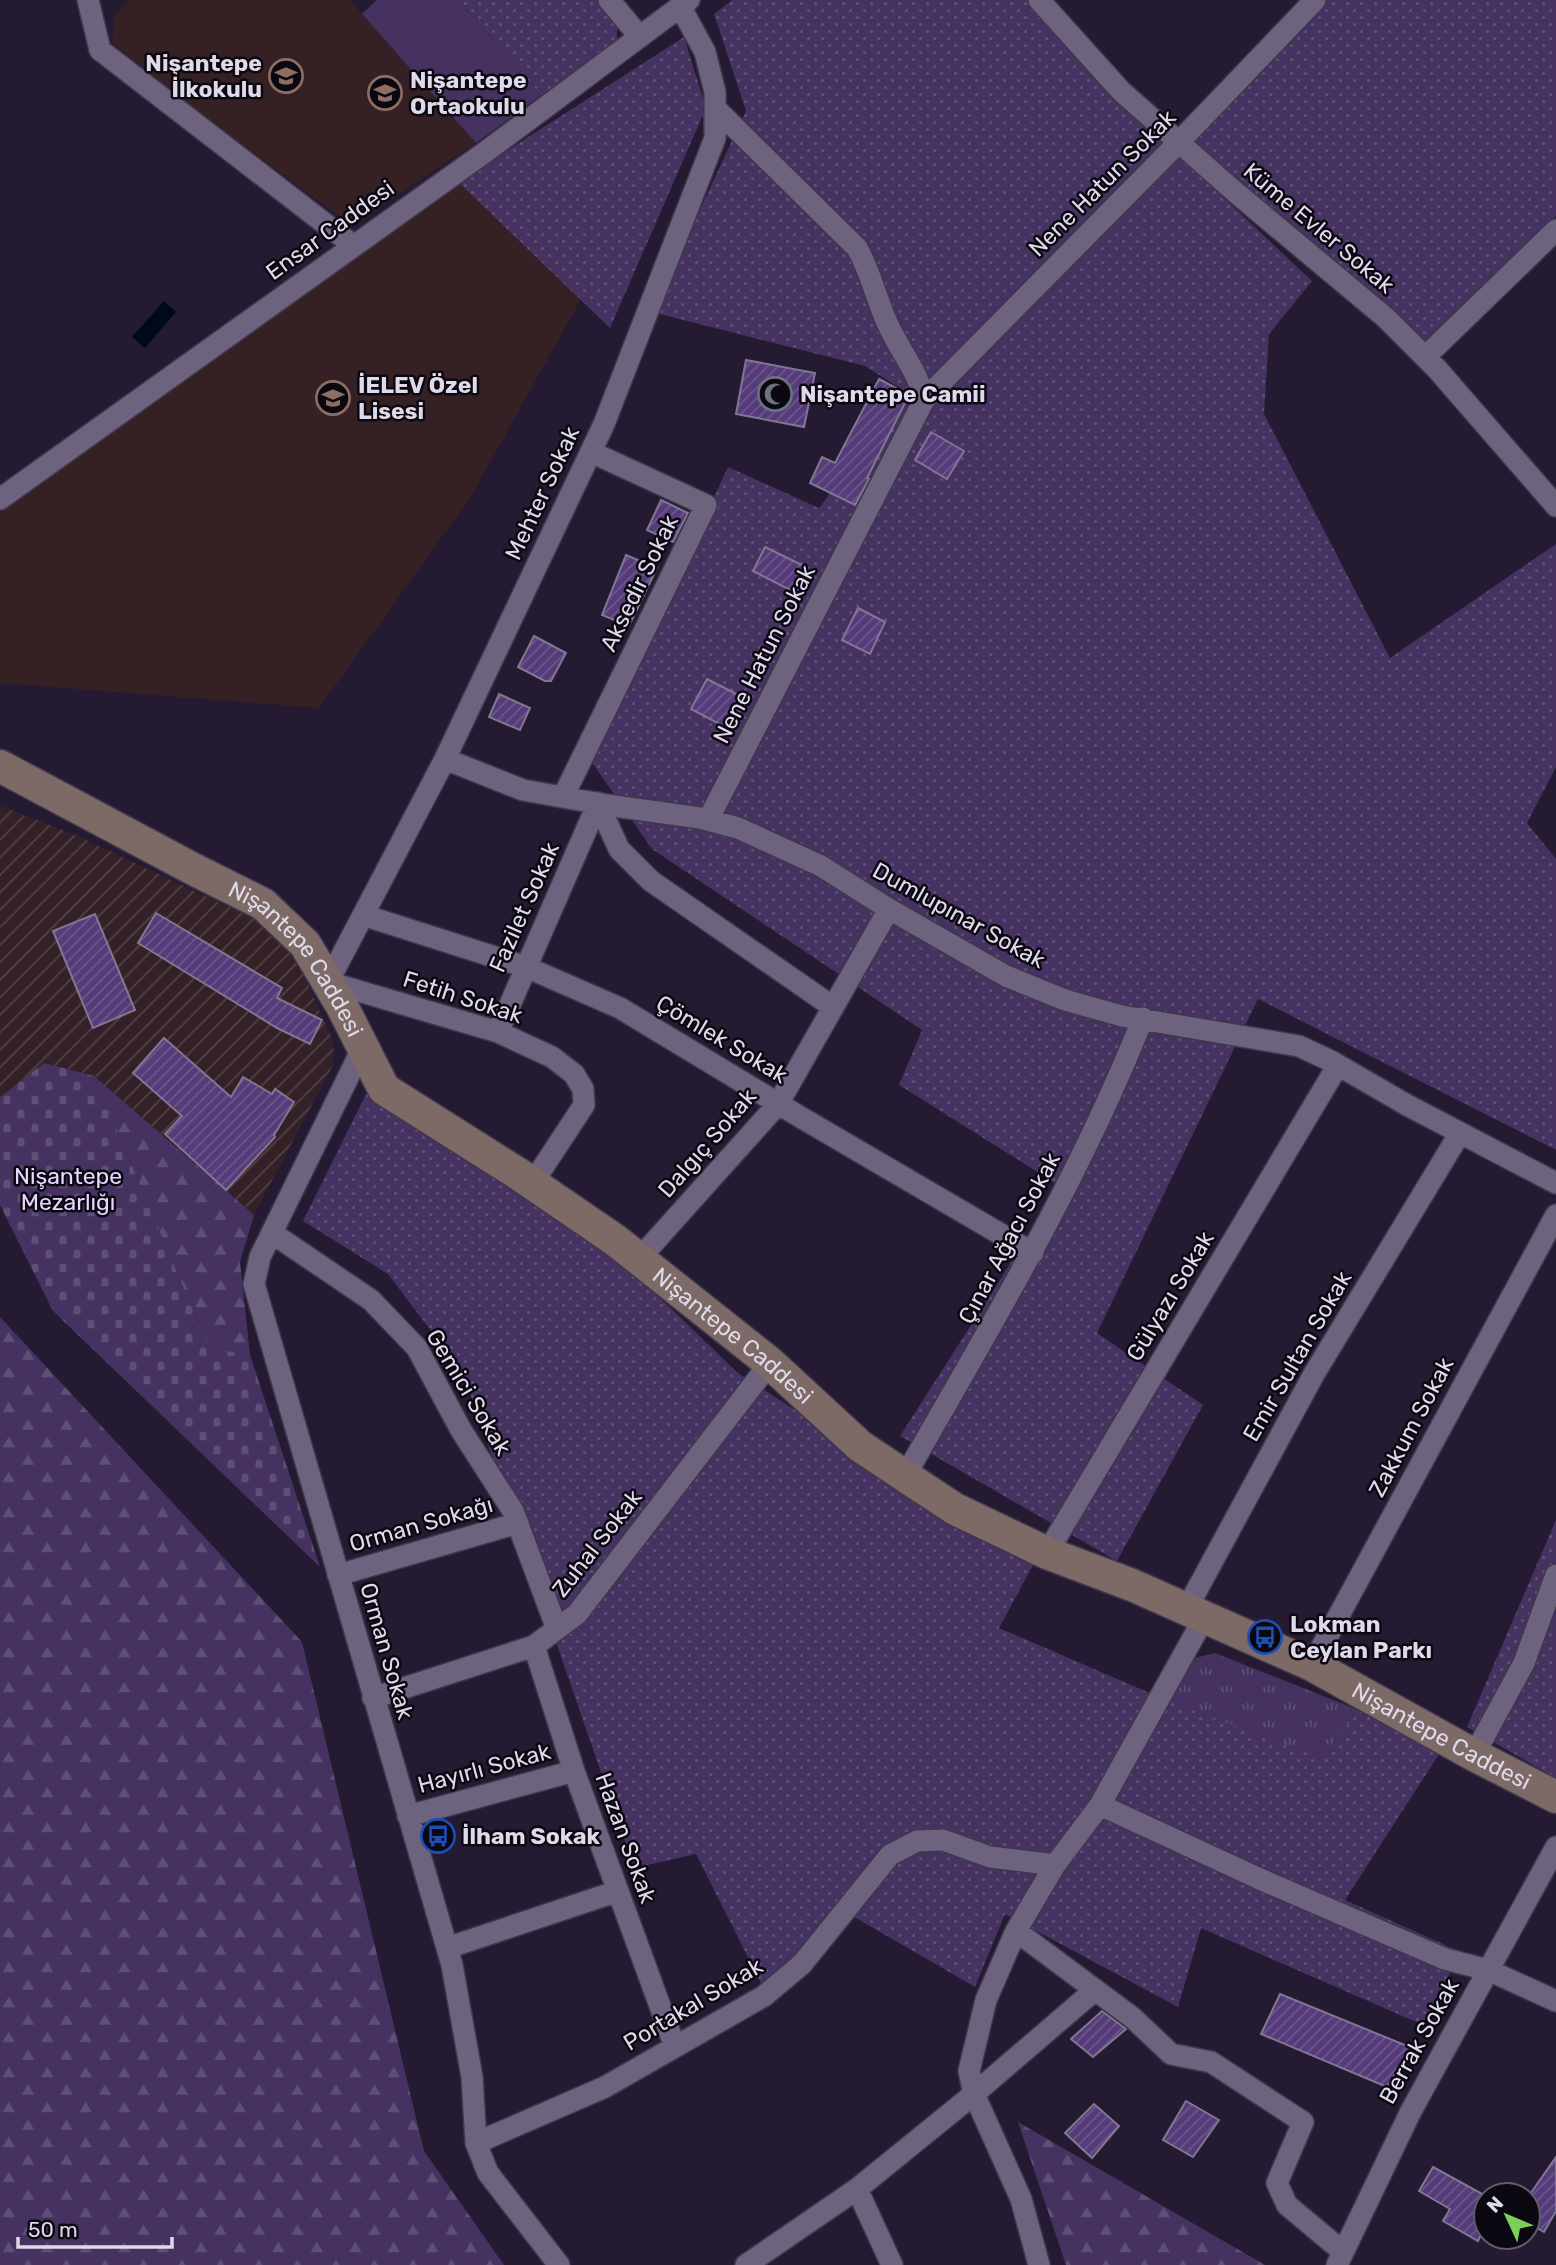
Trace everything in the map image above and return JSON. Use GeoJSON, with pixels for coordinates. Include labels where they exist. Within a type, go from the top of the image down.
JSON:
{"type":"FeatureCollection","features":[{"type":"Feature","properties":{"kind":"street"},"geometry":{"type":"LineString","coordinates":[[88,0],[100,50],[354,246]]}},
{"type":"Feature","properties":{"kind":"street"},"geometry":{"type":"LineString","coordinates":[[609,0],[639,37]]}},
{"type":"Feature","properties":{"kind":"street","name":"Küme Evler Sokak"},"geometry":{"type":"LineString","coordinates":[[1039,0],[1121,91],[1386,317],[1425,357],[1556,506]]}},
{"type":"Feature","properties":{"kind":"street","name":"Nene Hatun Sokak"},"geometry":{"type":"LineString","coordinates":[[708,820],[925,401],[1315,0]]}},
{"type":"Feature","properties":{"kind":"street","name":"Ensar Caddesi"},"geometry":{"type":"LineString","coordinates":[[0,499],[354,246],[684,3]]}},
{"type":"Feature","properties":{"kind":"street","name":"Mehter Sokak"},"geometry":{"type":"LineString","coordinates":[[328,982],[445,760],[604,424],[715,138],[715,92],[705,52],[684,3]]}},
{"type":"Feature","properties":{"kind":"street"},"geometry":{"type":"LineString","coordinates":[[715,108],[857,248],[869,268],[890,330],[921,383],[925,401]]}},
{"type":"Feature","properties":{"kind":"street"},"geometry":{"type":"LineString","coordinates":[[1425,357],[1556,230]]}},
{"type":"Feature","properties":{"kind":"street","name":"Aksedir Sokak"},"geometry":{"type":"LineString","coordinates":[[563,797],[706,505],[591,452]]}},
{"type":"Feature","properties":{"kind":"street","name":"Dumlupınar Sokak"},"geometry":{"type":"LineString","coordinates":[[445,760],[523,790],[708,820],[738,828],[821,866],[888,909],[1006,976],[1065,1000],[1122,1016],[1299,1046],[1556,1182]]}},
{"type":"Feature","properties":{"kind":"street","name":"Nişantepe Caddesi"},"geometry":{"type":"LineString","coordinates":[[0,766],[264,904],[305,944],[342,1006],[384,1089],[615,1240],[770,1363],[860,1446],[905,1476],[955,1509],[1047,1553],[1132,1586],[1312,1665],[1556,1797]]}},
{"type":"Feature","properties":{"kind":"street"},"geometry":{"type":"LineString","coordinates":[[598,803],[619,849],[652,881],[833,1007]]}},
{"type":"Feature","properties":{"kind":"street","name":"Fazilet Sokak"},"geometry":{"type":"LineString","coordinates":[[498,1032],[598,803]]}},
{"type":"Feature","properties":{"kind":"street","name":"Dalgıç Sokak"},"geometry":{"type":"LineString","coordinates":[[639,1259],[778,1104],[888,909]]}},
{"type":"Feature","properties":{"kind":"street","name":"Çömlek Sokak"},"geometry":{"type":"LineString","coordinates":[[363,915],[526,967],[620,1008],[1033,1253]]}},
{"type":"Feature","properties":{"kind":"street","name":"Fetih Sokak"},"geometry":{"type":"LineString","coordinates":[[328,982],[498,1032],[552,1057],[574,1074],[583,1089],[584,1105],[532,1184]]}},
{"type":"Feature","properties":{"kind":"street","name":"Çınar Ağacı Sokak"},"geometry":{"type":"LineString","coordinates":[[905,1476],[1033,1253],[1085,1153],[1143,1018]]}},
{"type":"Feature","properties":{"kind":"street","name":"Orman Sokak"},"geometry":{"type":"LineString","coordinates":[[362,1049],[260,1257],[254,1284],[447,1948],[472,2077],[476,2143],[488,2173],[559,2265]]}},
{"type":"Feature","properties":{"kind":"street","name":"Gülyazı Sokak"},"geometry":{"type":"LineString","coordinates":[[1047,1553],[1338,1065]]}},
{"type":"Feature","properties":{"kind":"street","name":"Emir Sultan Sokak"},"geometry":{"type":"LineString","coordinates":[[974,2094],[969,2071],[986,2000],[1016,1931],[1055,1865],[1100,1805],[1314,1374],[1460,1133]]}},
{"type":"Feature","properties":{"kind":"street","name":"Zakkum Sokak"},"geometry":{"type":"LineString","coordinates":[[1312,1665],[1556,1215]]}},
{"type":"Feature","properties":{"kind":"street","name":"Gemici Sokak"},"geometry":{"type":"LineString","coordinates":[[272,1233],[370,1300],[416,1349],[461,1430],[513,1511],[557,1629]]}},
{"type":"Feature","properties":{"kind":"street","name":"Zuhal Sokak"},"geometry":{"type":"LineString","coordinates":[[373,1698],[534,1646],[577,1614],[770,1363]]}},
{"type":"Feature","properties":{"kind":"street","name":"Orman Sokağı"},"geometry":{"type":"LineString","coordinates":[[338,1575],[518,1523]]}},
{"type":"Feature","properties":{"kind":"street"},"geometry":{"type":"LineString","coordinates":[[1474,1755],[1524,1663],[1556,1575]]}},
{"type":"Feature","properties":{"kind":"street","name":"Hazan Sokak"},"geometry":{"type":"LineString","coordinates":[[534,1646],[573,1771],[675,2047]]}},
{"type":"Feature","properties":{"kind":"street","name":"Hayırlı Sokak"},"geometry":{"type":"LineString","coordinates":[[408,1816],[573,1771]]}},
{"type":"Feature","properties":{"kind":"street"},"geometry":{"type":"LineString","coordinates":[[1100,1805],[1260,1879],[1433,1954],[1488,1970],[1556,2001]]}},
{"type":"Feature","properties":{"kind":"street","name":"Portakal Sokak"},"geometry":{"type":"LineString","coordinates":[[476,2143],[605,2087],[764,1996],[802,1964],[890,1855],[917,1841],[943,1840],[990,1857],[1055,1865]]}},
{"type":"Feature","properties":{"kind":"street","name":"Berrak Sokak"},"geometry":{"type":"LineString","coordinates":[[1339,2258],[1410,2111],[1556,1847]]}},
{"type":"Feature","properties":{"kind":"street"},"geometry":{"type":"LineString","coordinates":[[447,1948],[618,1891]]}},
{"type":"Feature","properties":{"kind":"street"},"geometry":{"type":"LineString","coordinates":[[1016,1931],[1133,2018],[1171,2054],[1211,2062],[1303,2122],[1277,2183],[1287,2205],[1339,2258]]}},
{"type":"Feature","properties":{"kind":"street"},"geometry":{"type":"LineString","coordinates":[[746,2265],[857,2189],[974,2094],[1095,1990]]}},
{"type":"Feature","properties":{"kind":"street"},"geometry":{"type":"LineString","coordinates":[[974,2094],[1021,2199],[1039,2265]]}},
{"type":"Feature","properties":{"kind":"street"},"geometry":{"type":"LineString","coordinates":[[857,2189],[892,2265]]}},
{"type":"Feature","properties":{"kind":"shaded area"},"geometry":{"type":"Polygon","coordinates":[[[128,0],[350,0],[476,143],[351,225],[193,108],[112,43],[114,17],[128,0]]]}},
{"type":"Feature","properties":{"kind":"shaded area","name":"İELEV Özel Lisesi"},"geometry":{"type":"Polygon","coordinates":[[[458,182],[581,299],[470,498],[319,708],[0,683],[0,505],[458,182]]]}},
{"type":"Feature","properties":{"kind":"shaded area"},"geometry":{"type":"Polygon","coordinates":[[[0,806],[78,836],[271,927],[290,952],[306,980],[333,1041],[333,1065],[254,1215],[94,1076],[44,1063],[0,1097],[0,806]]]}},
{"type":"Feature","properties":{"kind":"green space"},"geometry":{"type":"Polygon","coordinates":[[[377,0],[458,0],[541,95],[476,143],[362,14],[377,0]]]}},
{"type":"Feature","properties":{"kind":"green space"},"geometry":{"type":"Polygon","coordinates":[[[458,0],[603,0],[617,16],[617,45],[541,95],[458,0]]]}},
{"type":"Feature","properties":{"kind":"green space"},"geometry":{"type":"Polygon","coordinates":[[[732,0],[1029,0],[1154,132],[1312,281],[1269,334],[1264,414],[1390,658],[1556,544],[1556,767],[1527,823],[1556,859],[1556,1150],[1258,999],[1097,1333],[1203,1405],[1117,1561],[900,1436],[1060,1186],[899,1085],[922,1030],[652,849],[591,761],[728,467],[819,508],[906,392],[865,366],[652,312],[746,111],[714,14],[732,0]]]}},
{"type":"Feature","properties":{"kind":"green space"},"geometry":{"type":"Polygon","coordinates":[[[1301,0],[1556,0],[1556,216],[1422,346],[1179,128],[1301,0]]]}},
{"type":"Feature","properties":{"kind":"green space"},"geometry":{"type":"Polygon","coordinates":[[[684,37],[706,108],[610,328],[458,182],[684,37]]]}},
{"type":"Feature","properties":{"kind":"green space","name":"Nişantepe Mezarlığı"},"geometry":{"type":"Polygon","coordinates":[[[44,1063],[94,1076],[209,1348],[250,1355],[320,1567],[53,1311],[0,1205],[0,1097],[44,1063]]]}},
{"type":"Feature","properties":{"kind":"green space"},"geometry":{"type":"Polygon","coordinates":[[[94,1076],[254,1215],[240,1262],[250,1355],[209,1349],[94,1076]]]}},
{"type":"Feature","properties":{"kind":"green space"},"geometry":{"type":"Polygon","coordinates":[[[372,1082],[632,1271],[738,1373],[1033,1565],[999,1628],[1166,1700],[1353,1718],[1351,1707],[1441,1751],[1345,1900],[1461,1952],[1423,2025],[1201,1928],[1178,2007],[1005,1914],[975,1987],[849,1914],[763,1987],[696,1854],[634,1868],[463,1373],[388,1274],[303,1221],[372,1082]]]}},
{"type":"Feature","properties":{"kind":"green space"},"geometry":{"type":"Polygon","coordinates":[[[0,1317],[302,1642],[424,2151],[504,2265],[0,2265],[0,1317]]]}},
{"type":"Feature","properties":{"kind":"green space"},"geometry":{"type":"Polygon","coordinates":[[[1556,1520],[1556,1778],[1467,1727],[1556,1520]]]}},
{"type":"Feature","properties":{"kind":"green space"},"geometry":{"type":"Polygon","coordinates":[[[1215,1653],[1351,1707],[1353,1718],[1321,1758],[1166,1700],[1191,1659],[1215,1653]]]}},
{"type":"Feature","properties":{"kind":"green space"},"geometry":{"type":"Polygon","coordinates":[[[1018,2122],[1265,2265],[1066,2265],[1018,2122]]]}},
{"type":"Feature","properties":{"kind":"water"},"geometry":{"type":"Polygon","coordinates":[[[164,301],[176,312],[145,348],[132,337],[164,301]]]}},
{"type":"Feature","properties":{"kind":"building","name":"Nişantepe Camii"},"geometry":{"type":"Polygon","coordinates":[[[746,360],[815,373],[804,427],[736,414],[746,360]]]}},
{"type":"Feature","properties":{"kind":"building"},"geometry":{"type":"Polygon","coordinates":[[[879,379],[909,395],[855,505],[810,483],[822,457],[835,463],[879,379]]]}},
{"type":"Feature","properties":{"kind":"building"},"geometry":{"type":"Polygon","coordinates":[[[931,432],[964,451],[947,479],[915,460],[931,432]]]}},
{"type":"Feature","properties":{"kind":"building"},"geometry":{"type":"Polygon","coordinates":[[[661,500],[688,513],[673,542],[647,530],[661,500]]]}},
{"type":"Feature","properties":{"kind":"building"},"geometry":{"type":"Polygon","coordinates":[[[765,547],[808,568],[796,593],[753,571],[765,547]]]}},
{"type":"Feature","properties":{"kind":"building"},"geometry":{"type":"Polygon","coordinates":[[[626,555],[657,568],[629,626],[602,615],[626,555]]]}},
{"type":"Feature","properties":{"kind":"building"},"geometry":{"type":"Polygon","coordinates":[[[858,608],[885,622],[870,654],[842,640],[858,608]]]}},
{"type":"Feature","properties":{"kind":"building"},"geometry":{"type":"Polygon","coordinates":[[[534,636],[566,653],[551,681],[545,681],[518,667],[534,636]]]}},
{"type":"Feature","properties":{"kind":"building"},"geometry":{"type":"Polygon","coordinates":[[[707,679],[746,699],[731,730],[691,709],[707,679]]]}},
{"type":"Feature","properties":{"kind":"building"},"geometry":{"type":"Polygon","coordinates":[[[499,694],[530,708],[520,730],[489,717],[499,694]]]}},
{"type":"Feature","properties":{"kind":"building"},"geometry":{"type":"Polygon","coordinates":[[[156,913],[282,988],[277,998],[322,1020],[310,1044],[277,1028],[138,943],[156,913]]]}},
{"type":"Feature","properties":{"kind":"building"},"geometry":{"type":"Polygon","coordinates":[[[95,914],[135,1010],[93,1028],[53,931],[95,914]]]}},
{"type":"Feature","properties":{"kind":"building"},"geometry":{"type":"Polygon","coordinates":[[[164,1038],[231,1097],[243,1077],[272,1094],[275,1089],[294,1102],[275,1137],[226,1190],[165,1134],[182,1116],[133,1073],[164,1038]]]}},
{"type":"Feature","properties":{"kind":"building"},"geometry":{"type":"Polygon","coordinates":[[[1280,1994],[1412,2048],[1387,2087],[1261,2034],[1280,1994]]]}},
{"type":"Feature","properties":{"kind":"building"},"geometry":{"type":"Polygon","coordinates":[[[1102,2011],[1126,2029],[1093,2057],[1071,2039],[1102,2011]]]}},
{"type":"Feature","properties":{"kind":"building"},"geometry":{"type":"Polygon","coordinates":[[[1186,2101],[1219,2120],[1193,2157],[1163,2140],[1186,2101]]]}},
{"type":"Feature","properties":{"kind":"building"},"geometry":{"type":"Polygon","coordinates":[[[1094,2104],[1119,2126],[1092,2158],[1065,2133],[1094,2104]]]}},
{"type":"Feature","properties":{"kind":"building"},"geometry":{"type":"Polygon","coordinates":[[[1556,2157],[1556,2211],[1544,2232],[1542,2181],[1539,2181],[1556,2157]]]}},
{"type":"Feature","properties":{"kind":"building"},"geometry":{"type":"Polygon","coordinates":[[[1433,2167],[1472,2188],[1472,2238],[1443,2221],[1450,2209],[1419,2191],[1433,2167]]]}},
{"type":"Feature","properties":{"kind":"place","name":"Nişantepe İlkokulu"},"geometry":{"type":"Point","coordinates":[286,76]}},
{"type":"Feature","properties":{"kind":"place","name":"Nişantepe Ortaokulu"},"geometry":{"type":"Point","coordinates":[385,93]}},
{"type":"Feature","properties":{"kind":"place","name":"Nişantepe Camii"},"geometry":{"type":"Point","coordinates":[775,394]}},
{"type":"Feature","properties":{"kind":"place","name":"İELEV Özel Lisesi"},"geometry":{"type":"Point","coordinates":[333,398]}},
{"type":"Feature","properties":{"kind":"place","name":"Lokman Ceylan Parkı"},"geometry":{"type":"Point","coordinates":[1265,1637]}},
{"type":"Feature","properties":{"kind":"place","name":"İlham Sokak"},"geometry":{"type":"Point","coordinates":[438,1836]}}]}
